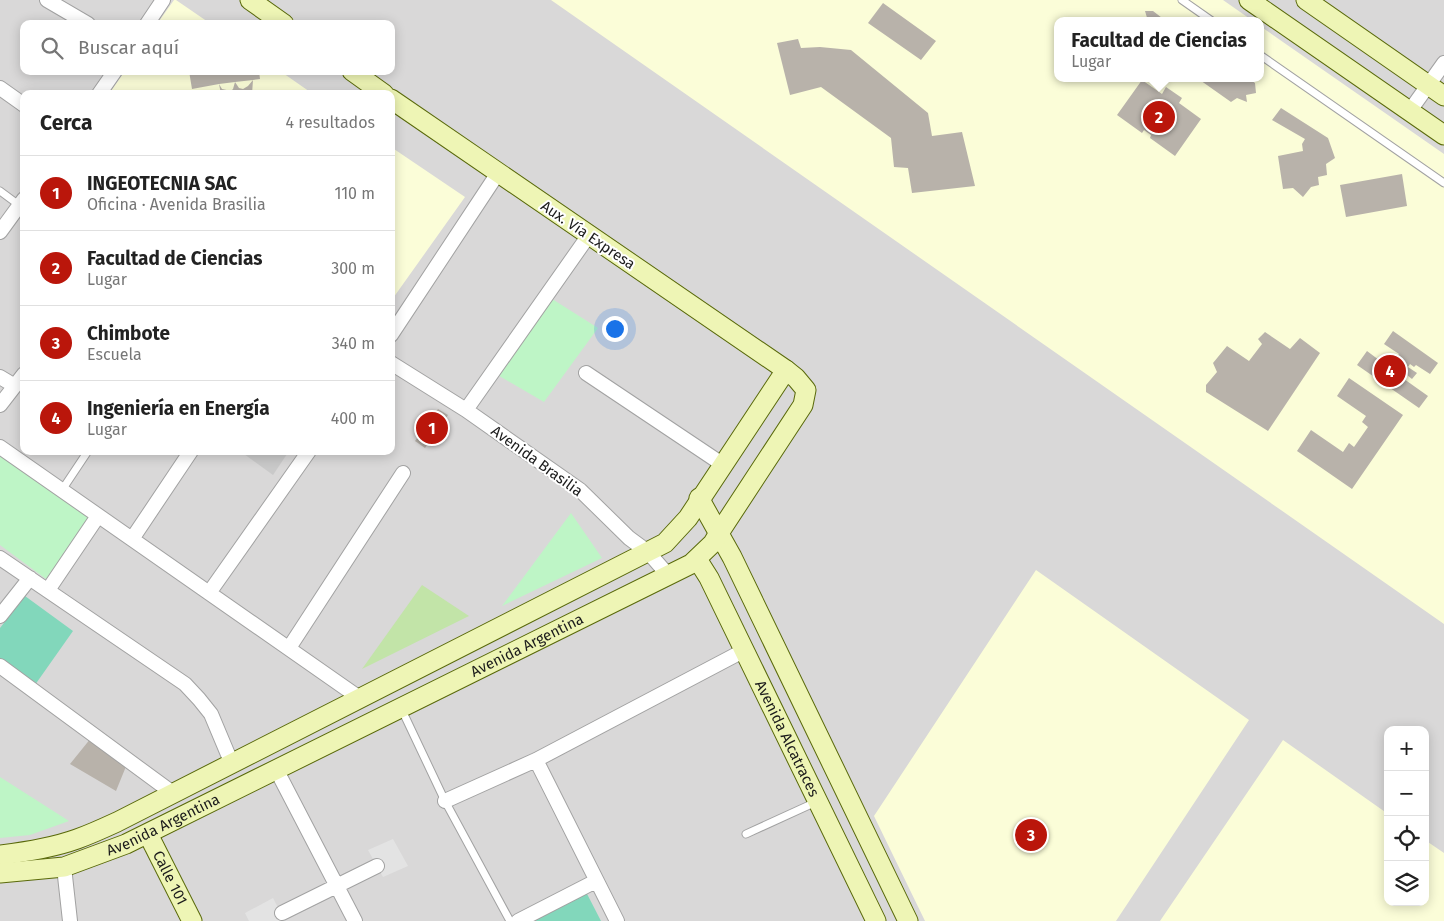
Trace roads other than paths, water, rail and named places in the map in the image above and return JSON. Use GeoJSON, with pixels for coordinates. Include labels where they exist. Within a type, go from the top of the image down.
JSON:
{"type":"FeatureCollection","features":[{"type":"Feature","properties":{"kind":"main road"},"geometry":{"type":"LineString","coordinates":[[250,0],[278,20]]}},
{"type":"Feature","properties":{"kind":"main road"},"geometry":{"type":"LineString","coordinates":[[1249,0],[1444,135]]}},
{"type":"Feature","properties":{"kind":"main road"},"geometry":{"type":"LineString","coordinates":[[1306,0],[1444,96]]}},
{"type":"Feature","properties":{"kind":"main road"},"geometry":{"type":"LineString","coordinates":[[358,75],[378,90]]}},
{"type":"Feature","properties":{"kind":"main road","name":"Aux. Vía Expresa"},"geometry":{"type":"LineString","coordinates":[[395,102],[786,370]]}},
{"type":"Feature","properties":{"kind":"main road"},"geometry":{"type":"LineString","coordinates":[[786,370],[699,498],[732,557],[908,921]]}},
{"type":"Feature","properties":{"kind":"main road","name":"Avenida Argentina"},"geometry":{"type":"LineString","coordinates":[[0,873],[64,867],[153,832],[276,769],[691,564],[719,533],[803,405],[806,390],[786,370]]}},
{"type":"Feature","properties":{"kind":"main road","name":"Avenida Argentina"},"geometry":{"type":"LineString","coordinates":[[0,855],[43,849],[61,844],[118,822],[361,699],[665,543],[688,518],[699,498]]}},
{"type":"Feature","properties":{"kind":"main road","name":"Avenida Alcatraces"},"geometry":{"type":"LineString","coordinates":[[697,559],[709,578],[876,921]]}},
{"type":"Feature","properties":{"kind":"main road"},"geometry":{"type":"LineString","coordinates":[[214,773],[226,794]]}},
{"type":"Feature","properties":{"kind":"main road","name":"Calle 101"},"geometry":{"type":"LineString","coordinates":[[147,807],[153,832],[189,919]]}},
{"type":"Feature","properties":{"kind":"main road"},"geometry":{"type":"LineString","coordinates":[[118,822],[126,844]]}},
{"type":"Feature","properties":{"kind":"street"},"geometry":{"type":"LineString","coordinates":[[48,0],[81,20]]}},
{"type":"Feature","properties":{"kind":"street"},"geometry":{"type":"LineString","coordinates":[[150,20],[163,0]]}},
{"type":"Feature","properties":{"kind":"street"},"geometry":{"type":"LineString","coordinates":[[1409,112],[1427,84],[1444,63]]}},
{"type":"Feature","properties":{"kind":"street"},"geometry":{"type":"LineString","coordinates":[[102,90],[112,75]]}},
{"type":"Feature","properties":{"kind":"street"},"geometry":{"type":"LineString","coordinates":[[0,88],[20,101]]}},
{"type":"Feature","properties":{"kind":"street"},"geometry":{"type":"LineString","coordinates":[[395,329],[498,174]]}},
{"type":"Feature","properties":{"kind":"street"},"geometry":{"type":"LineString","coordinates":[[0,232],[20,205]]}},
{"type":"Feature","properties":{"kind":"street"},"geometry":{"type":"LineString","coordinates":[[466,410],[589,235]]}},
{"type":"Feature","properties":{"kind":"street","name":"Avenida Brasilia"},"geometry":{"type":"LineString","coordinates":[[395,366],[466,410],[580,490],[629,538],[648,552],[668,575]]}},
{"type":"Feature","properties":{"kind":"street"},"geometry":{"type":"LineString","coordinates":[[586,373],[722,464]]}},
{"type":"Feature","properties":{"kind":"street"},"geometry":{"type":"LineString","coordinates":[[0,377],[15,386]]}},
{"type":"Feature","properties":{"kind":"street"},"geometry":{"type":"LineString","coordinates":[[0,405],[20,379]]}},
{"type":"Feature","properties":{"kind":"street"},"geometry":{"type":"LineString","coordinates":[[0,447],[361,699]]}},
{"type":"Feature","properties":{"kind":"street"},"geometry":{"type":"LineString","coordinates":[[132,539],[188,455]]}},
{"type":"Feature","properties":{"kind":"street"},"geometry":{"type":"LineString","coordinates":[[209,592],[306,455]]}},
{"type":"Feature","properties":{"kind":"street"},"geometry":{"type":"LineString","coordinates":[[289,648],[403,473]]}},
{"type":"Feature","properties":{"kind":"street"},"geometry":{"type":"LineString","coordinates":[[48,590],[98,516]]}},
{"type":"Feature","properties":{"kind":"street"},"geometry":{"type":"LineString","coordinates":[[0,558],[185,684],[211,714],[232,764]]}},
{"type":"Feature","properties":{"kind":"street"},"geometry":{"type":"LineString","coordinates":[[0,616],[30,578]]}},
{"type":"Feature","properties":{"kind":"street"},"geometry":{"type":"LineString","coordinates":[[445,801],[536,760],[743,651]]}},
{"type":"Feature","properties":{"kind":"street"},"geometry":{"type":"LineString","coordinates":[[0,666],[174,794]]}},
{"type":"Feature","properties":{"kind":"street"},"geometry":{"type":"LineString","coordinates":[[536,760],[616,921]]}},
{"type":"Feature","properties":{"kind":"street"},"geometry":{"type":"LineString","coordinates":[[276,769],[355,921]]}},
{"type":"Feature","properties":{"kind":"street"},"geometry":{"type":"LineString","coordinates":[[282,913],[377,866]]}},
{"type":"Feature","properties":{"kind":"street"},"geometry":{"type":"LineString","coordinates":[[64,867],[70,921]]}},
{"type":"Feature","properties":{"kind":"street"},"geometry":{"type":"LineString","coordinates":[[518,921],[596,881]]}},
{"type":"Feature","properties":{"kind":"lane"},"geometry":{"type":"LineString","coordinates":[[1182,0],[1206,17]]}},
{"type":"Feature","properties":{"kind":"lane"},"geometry":{"type":"LineString","coordinates":[[1264,58],[1444,183]]}},
{"type":"Feature","properties":{"kind":"lane"},"geometry":{"type":"LineString","coordinates":[[0,191],[20,201]]}},
{"type":"Feature","properties":{"kind":"lane"},"geometry":{"type":"LineString","coordinates":[[62,490],[85,455]]}},
{"type":"Feature","properties":{"kind":"lane"},"geometry":{"type":"LineString","coordinates":[[401,708],[445,801],[510,921]]}},
{"type":"Feature","properties":{"kind":"lane"},"geometry":{"type":"LineString","coordinates":[[746,834],[817,801]]}},
{"type":"Feature","properties":{"kind":"place","name":"Facultad de Ciencias"},"geometry":{"type":"Point","coordinates":[1159,117]}},
{"type":"Feature","properties":{"kind":"place","name":"Ingeniería en Energía"},"geometry":{"type":"Point","coordinates":[1390,371]}},
{"type":"Feature","properties":{"kind":"place","name":"INGEOTECNIA SAC"},"geometry":{"type":"Point","coordinates":[432,428]}},
{"type":"Feature","properties":{"kind":"place","name":"Chimbote"},"geometry":{"type":"Point","coordinates":[1031,835]}}]}
